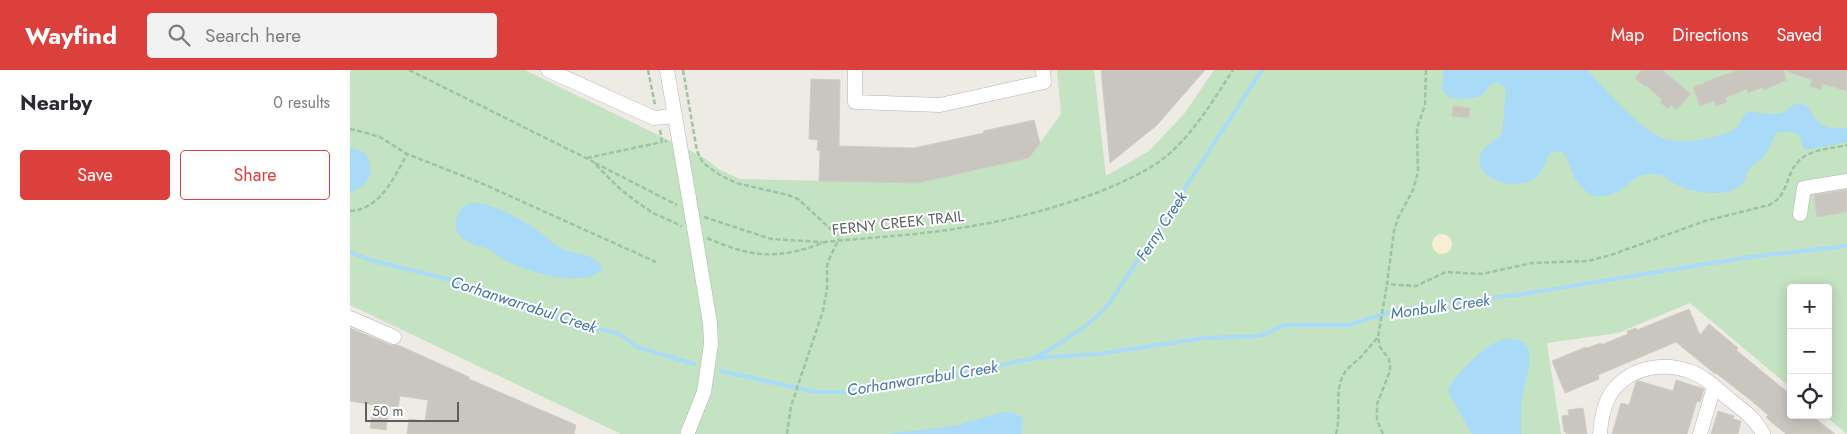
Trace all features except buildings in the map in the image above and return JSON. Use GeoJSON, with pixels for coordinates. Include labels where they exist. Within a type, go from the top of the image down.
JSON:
{"type":"FeatureCollection","features":[{"type":"Feature","properties":{"kind":"street"},"geometry":{"type":"LineString","coordinates":[[548,70],[654,118],[675,116]]}},
{"type":"Feature","properties":{"kind":"street"},"geometry":{"type":"LineString","coordinates":[[666,70],[709,314],[711,344],[704,392],[687,433]]}},
{"type":"Feature","properties":{"kind":"street"},"geometry":{"type":"LineString","coordinates":[[855,70],[855,102],[940,106],[1044,82],[1043,70]]}},
{"type":"Feature","properties":{"kind":"street"},"geometry":{"type":"LineString","coordinates":[[1800,214],[1804,188],[1847,181]]}},
{"type":"Feature","properties":{"kind":"street"},"geometry":{"type":"LineString","coordinates":[[350,318],[394,337]]}},
{"type":"Feature","properties":{"kind":"street"},"geometry":{"type":"LineString","coordinates":[[1600,434],[1603,414],[1610,395],[1623,380],[1643,370],[1665,365],[1677,367],[1700,376],[1754,419],[1763,434]]}},
{"type":"Feature","properties":{"kind":"street"},"geometry":{"type":"LineString","coordinates":[[1700,434],[1714,387]]}},
{"type":"Feature","properties":{"kind":"path"},"geometry":{"type":"LineString","coordinates":[[410,70],[681,208]]}},
{"type":"Feature","properties":{"kind":"path"},"geometry":{"type":"LineString","coordinates":[[683,70],[697,151],[703,163],[720,175],[736,182],[788,194],[798,199],[836,234],[839,240],[827,265],[823,311],[791,406],[787,434]]}},
{"type":"Feature","properties":{"kind":"path","name":"FERNY CREEK TRAIL"},"geometry":{"type":"LineString","coordinates":[[706,237],[743,252],[770,255],[804,250],[825,242],[839,240],[971,227],[1054,207],[1118,184],[1153,165],[1179,144],[1233,70]]}},
{"type":"Feature","properties":{"kind":"path"},"geometry":{"type":"LineString","coordinates":[[1383,434],[1377,420],[1377,404],[1381,389],[1390,371],[1390,364],[1389,359],[1380,347],[1378,337],[1394,230],[1418,172],[1418,128],[1419,118],[1425,105],[1426,70]]}},
{"type":"Feature","properties":{"kind":"path"},"geometry":{"type":"LineString","coordinates":[[350,129],[380,137],[407,154],[481,182],[656,262]]}},
{"type":"Feature","properties":{"kind":"path"},"geometry":{"type":"LineString","coordinates":[[586,158],[662,142]]}},
{"type":"Feature","properties":{"kind":"path"},"geometry":{"type":"LineString","coordinates":[[1387,284],[1416,286],[1446,272],[1482,274],[1532,263],[1580,262],[1611,255],[1705,221],[1769,205],[1783,195],[1792,168],[1805,156],[1847,145]]}},
{"type":"Feature","properties":{"kind":"path"},"geometry":{"type":"LineString","coordinates":[[350,211],[357,211],[370,205],[381,196],[407,154]]}},
{"type":"Feature","properties":{"kind":"path"},"geometry":{"type":"LineString","coordinates":[[592,161],[620,189],[637,202],[682,226]]}},
{"type":"Feature","properties":{"kind":"path"},"geometry":{"type":"LineString","coordinates":[[702,217],[771,239],[825,242]]}},
{"type":"Feature","properties":{"kind":"path"},"geometry":{"type":"LineString","coordinates":[[1336,434],[1339,419],[1339,389],[1345,372],[1378,337]]}},
{"type":"Feature","properties":{"kind":"green space"},"geometry":{"type":"Polygon","coordinates":[[[350,70],[525,70],[703,157],[720,170],[740,179],[918,183],[1029,158],[1061,114],[1057,70],[1094,70],[1106,176],[1149,151],[1184,114],[1214,70],[1847,70],[1847,434],[1829,419],[1832,419],[1832,284],[1787,284],[1787,385],[1690,303],[1618,333],[1547,343],[1561,434],[621,434],[350,305],[350,70]]]}},
{"type":"Feature","properties":{"kind":"sand"},"geometry":{"type":"Polygon","coordinates":[[[1442,234],[1449,237],[1452,244],[1449,251],[1442,254],[1435,251],[1432,244],[1435,237],[1442,234]]]}},
{"type":"Feature","properties":{"kind":"water"},"geometry":{"type":"Polygon","coordinates":[[[1444,70],[1587,70],[1642,126],[1660,137],[1678,141],[1715,137],[1735,129],[1749,112],[1777,114],[1799,103],[1805,105],[1821,124],[1833,128],[1847,128],[1847,142],[1807,150],[1803,148],[1801,139],[1797,134],[1777,133],[1763,157],[1749,169],[1745,180],[1738,188],[1715,193],[1690,190],[1660,175],[1649,174],[1634,179],[1610,195],[1590,195],[1574,177],[1564,154],[1556,151],[1550,153],[1542,170],[1534,179],[1526,183],[1507,184],[1490,177],[1483,171],[1480,164],[1480,156],[1484,149],[1502,134],[1506,90],[1504,86],[1496,82],[1480,96],[1463,99],[1450,98],[1442,89],[1444,70]]]}},
{"type":"Feature","properties":{"kind":"water"},"geometry":{"type":"Polygon","coordinates":[[[350,147],[364,152],[371,171],[370,176],[363,185],[350,192],[350,147]]]}},
{"type":"Feature","properties":{"kind":"water"},"geometry":{"type":"Polygon","coordinates":[[[472,203],[499,209],[518,218],[560,248],[593,258],[602,270],[582,278],[557,277],[531,271],[510,263],[488,249],[466,241],[457,232],[456,221],[459,211],[472,203]]]}},
{"type":"Feature","properties":{"kind":"water"},"geometry":{"type":"Polygon","coordinates":[[[1506,339],[1523,342],[1529,351],[1529,365],[1521,403],[1521,434],[1472,434],[1448,392],[1450,386],[1467,365],[1482,352],[1494,343],[1506,339]]]}},
{"type":"Feature","properties":{"kind":"water"},"geometry":{"type":"Polygon","coordinates":[[[1004,412],[1022,417],[1021,434],[885,434],[955,426],[1004,412]]]}},
{"type":"Feature","properties":{"kind":"waterway","name":"Ferny Creek"},"geometry":{"type":"LineString","coordinates":[[1037,357],[1084,326],[1109,304],[1262,70]]}},
{"type":"Feature","properties":{"kind":"waterway","name":"Monbulk Creek"},"geometry":{"type":"LineString","coordinates":[[721,371],[815,392],[870,390],[951,376],[1035,358],[1098,354],[1205,338],[1258,336],[1287,325],[1349,325],[1397,310],[1523,294],[1750,257],[1847,246]]}},
{"type":"Feature","properties":{"kind":"waterway","name":"Corhanwarrabul Creek"},"geometry":{"type":"LineString","coordinates":[[350,252],[370,260],[463,283],[565,320],[619,334],[637,347],[694,364]]}}]}
